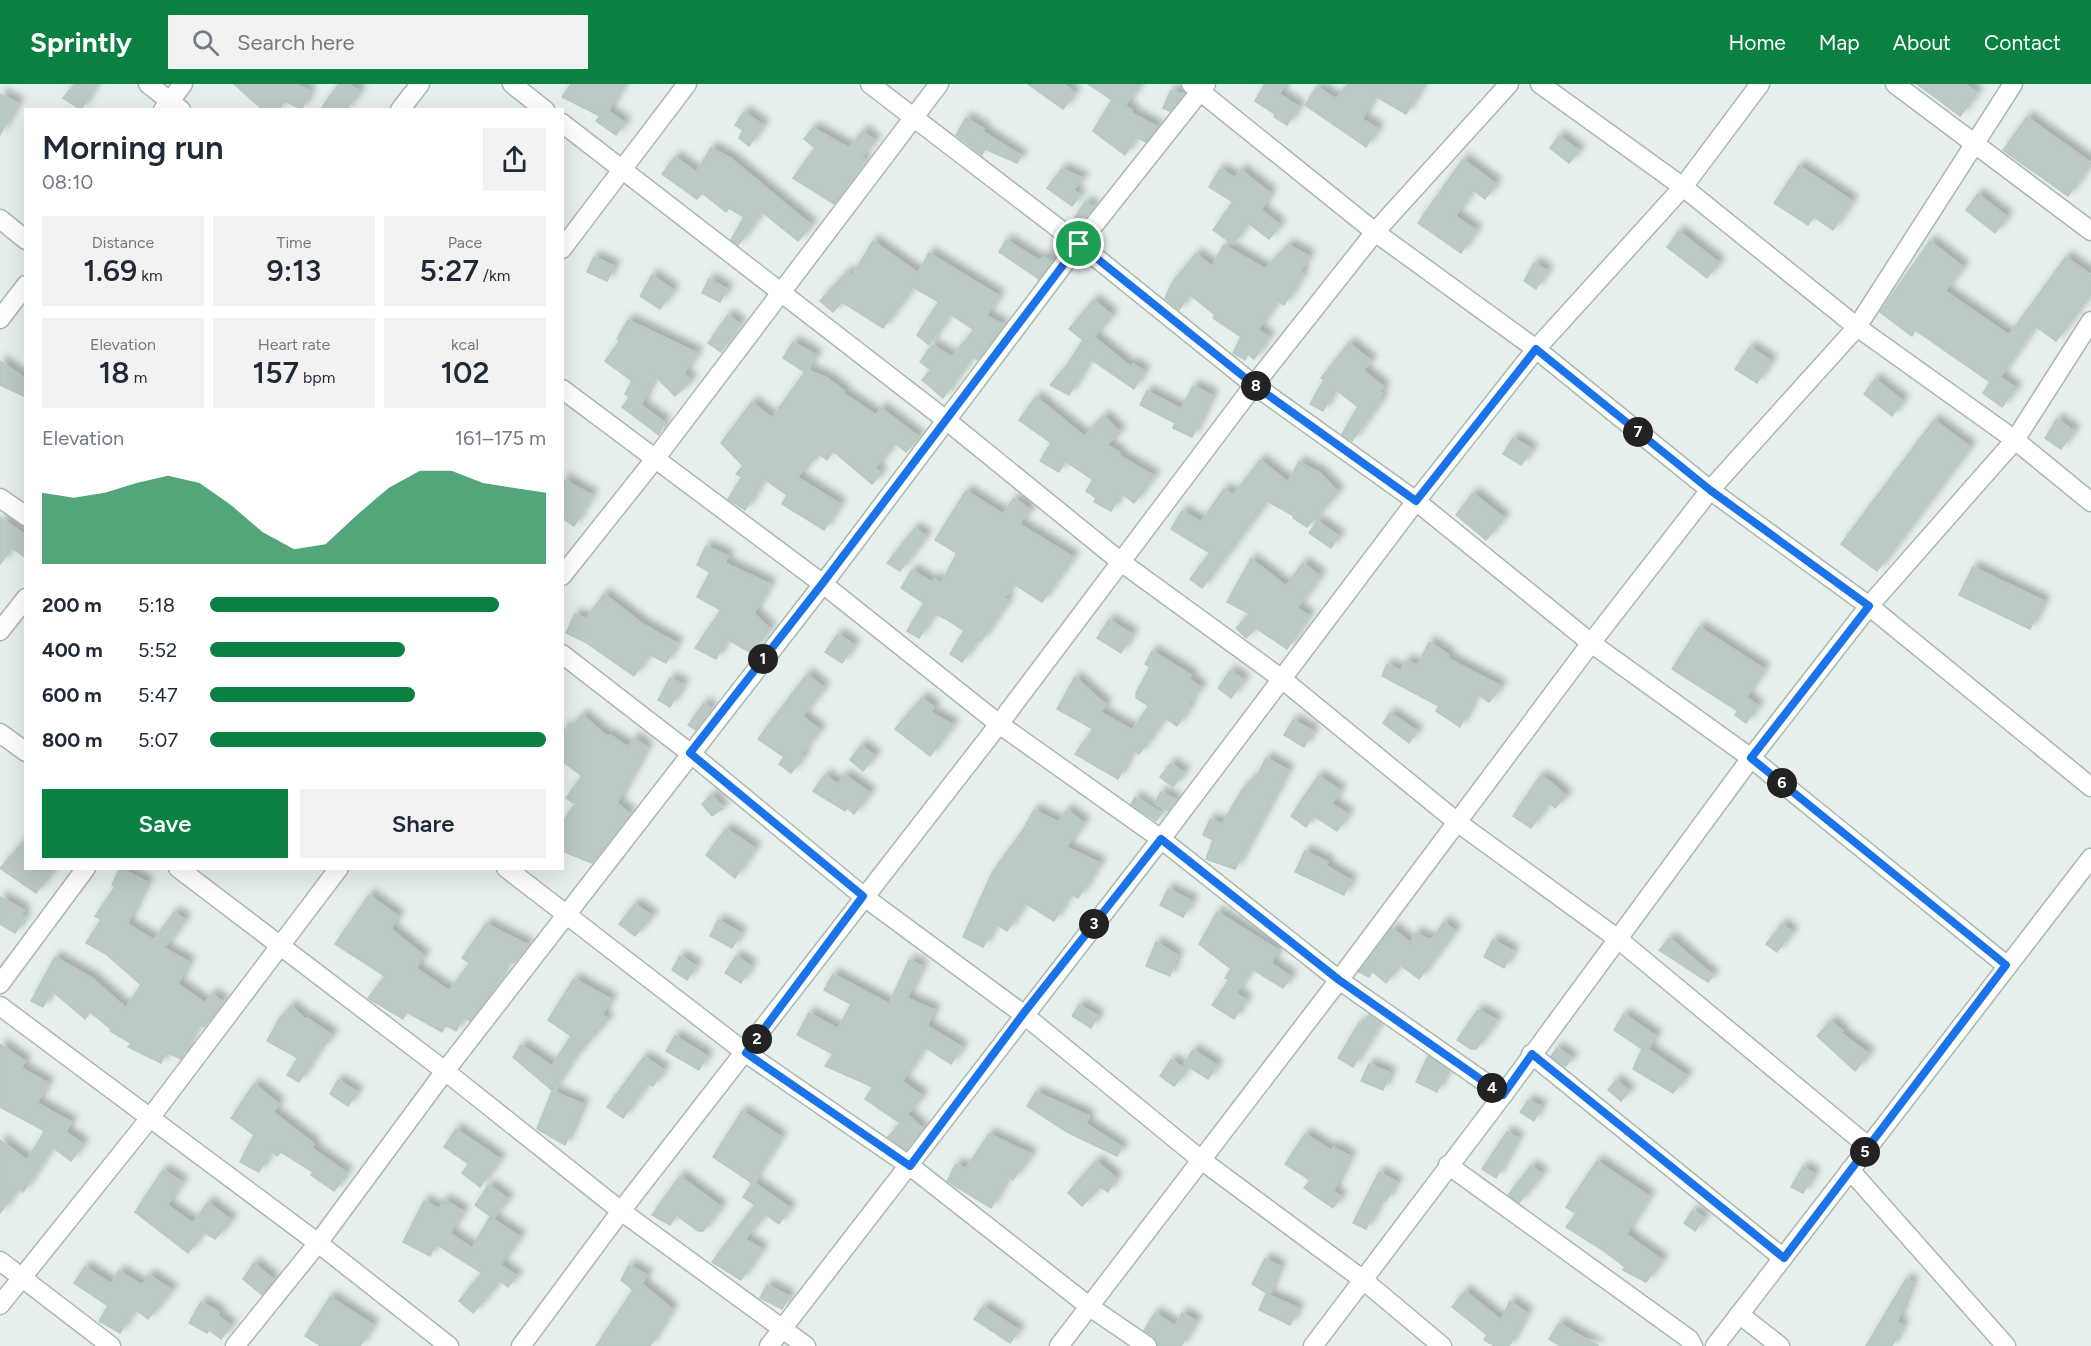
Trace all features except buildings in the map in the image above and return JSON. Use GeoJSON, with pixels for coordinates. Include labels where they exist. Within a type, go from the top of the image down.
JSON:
{"type":"FeatureCollection","features":[{"type":"Feature","properties":{"kind":"street"},"geometry":{"type":"LineString","coordinates":[[148,84],[171,107],[183,84]]}},
{"type":"Feature","properties":{"kind":"street"},"geometry":{"type":"LineString","coordinates":[[402,108],[420,84]]}},
{"type":"Feature","properties":{"kind":"street"},"geometry":{"type":"LineString","coordinates":[[512,84],[542,108]]}},
{"type":"Feature","properties":{"kind":"street"},"geometry":{"type":"LineString","coordinates":[[564,246],[687,84]]}},
{"type":"Feature","properties":{"kind":"street"},"geometry":{"type":"LineString","coordinates":[[870,84],[1079,244],[1254,385],[1416,501],[1591,643],[1751,758],[2006,965]]}},
{"type":"Feature","properties":{"kind":"street"},"geometry":{"type":"LineString","coordinates":[[564,573],[655,459],[939,84]]}},
{"type":"Feature","properties":{"kind":"street"},"geometry":{"type":"LineString","coordinates":[[521,1346],[621,1212],[746,1053],[863,896],[999,724],[1254,385],[1375,232],[1509,84]]}},
{"type":"Feature","properties":{"kind":"street"},"geometry":{"type":"LineString","coordinates":[[1540,84],[1683,187],[1857,327],[2015,440],[2091,502]]}},
{"type":"Feature","properties":{"kind":"street"},"geometry":{"type":"LineString","coordinates":[[769,1346],[910,1166],[1023,1014],[1161,839],[1416,501],[1536,349],[1683,187],[1760,84]]}},
{"type":"Feature","properties":{"kind":"street"},"geometry":{"type":"LineString","coordinates":[[1895,84],[2091,231]]}},
{"type":"Feature","properties":{"kind":"street"},"geometry":{"type":"LineString","coordinates":[[1059,1346],[1339,980],[1591,643],[1710,490],[1857,327],[2013,84]]}},
{"type":"Feature","properties":{"kind":"street"},"geometry":{"type":"LineString","coordinates":[[235,1346],[318,1243],[445,1071],[569,915],[1199,86],[1375,232],[1536,349],[1710,490],[1869,606],[2091,787]]}},
{"type":"Feature","properties":{"kind":"street"},"geometry":{"type":"LineString","coordinates":[[564,125],[946,420],[1121,562],[1282,679],[1457,822],[1618,939],[1869,1147]]}},
{"type":"Feature","properties":{"kind":"street"},"geometry":{"type":"LineString","coordinates":[[0,219],[24,238]]}},
{"type":"Feature","properties":{"kind":"street"},"geometry":{"type":"LineString","coordinates":[[0,319],[24,288]]}},
{"type":"Feature","properties":{"kind":"street"},"geometry":{"type":"LineString","coordinates":[[1313,1346],[1503,1095],[1751,758],[1869,606],[2015,440],[2091,321]]}},
{"type":"Feature","properties":{"kind":"street"},"geometry":{"type":"LineString","coordinates":[[564,391],[822,584],[999,724],[1161,839],[1339,980],[1503,1095]]}},
{"type":"Feature","properties":{"kind":"street"},"geometry":{"type":"LineString","coordinates":[[0,498],[24,515]]}},
{"type":"Feature","properties":{"kind":"street"},"geometry":{"type":"LineString","coordinates":[[0,631],[24,601]]}},
{"type":"Feature","properties":{"kind":"street"},"geometry":{"type":"LineString","coordinates":[[564,656],[690,753],[863,896],[1023,1014],[1200,1159],[1362,1279],[1442,1346]]}},
{"type":"Feature","properties":{"kind":"street"},"geometry":{"type":"LineString","coordinates":[[0,733],[24,751]]}},
{"type":"Feature","properties":{"kind":"street"},"geometry":{"type":"LineString","coordinates":[[1715,1346],[2006,965],[2091,858]]}},
{"type":"Feature","properties":{"kind":"street"},"geometry":{"type":"LineString","coordinates":[[0,984],[85,870]]}},
{"type":"Feature","properties":{"kind":"street"},"geometry":{"type":"LineString","coordinates":[[181,870],[445,1071],[621,1212],[783,1327],[806,1346]]}},
{"type":"Feature","properties":{"kind":"street"},"geometry":{"type":"LineString","coordinates":[[0,1305],[150,1118],[337,870]]}},
{"type":"Feature","properties":{"kind":"street"},"geometry":{"type":"LineString","coordinates":[[509,870],[746,1053],[910,1166],[1090,1306],[1147,1346]]}},
{"type":"Feature","properties":{"kind":"street"},"geometry":{"type":"LineString","coordinates":[[0,1006],[318,1243],[449,1346]]}},
{"type":"Feature","properties":{"kind":"street"},"geometry":{"type":"LineString","coordinates":[[1532,1054],[1784,1258]]}},
{"type":"Feature","properties":{"kind":"street"},"geometry":{"type":"LineString","coordinates":[[1448,1165],[1689,1339],[1693,1346]]}},
{"type":"Feature","properties":{"kind":"street"},"geometry":{"type":"LineString","coordinates":[[1850,1170],[2006,1346]]}},
{"type":"Feature","properties":{"kind":"street"},"geometry":{"type":"LineString","coordinates":[[0,1261],[111,1346]]}},
{"type":"Feature","properties":{"kind":"street"},"geometry":{"type":"LineString","coordinates":[[1739,1314],[1780,1346]]}},
{"type":"Feature","properties":{"kind":"route"},"geometry":{"type":"LineString","coordinates":[[1079,244],[1254,385],[1416,501],[1536,349],[1710,490],[1869,606],[1751,758],[2006,965],[1784,1258],[1532,1054],[1503,1095],[1339,980],[1161,839],[1023,1014],[910,1166],[746,1053],[863,896],[690,753],[822,584],[1079,244]]}}]}
